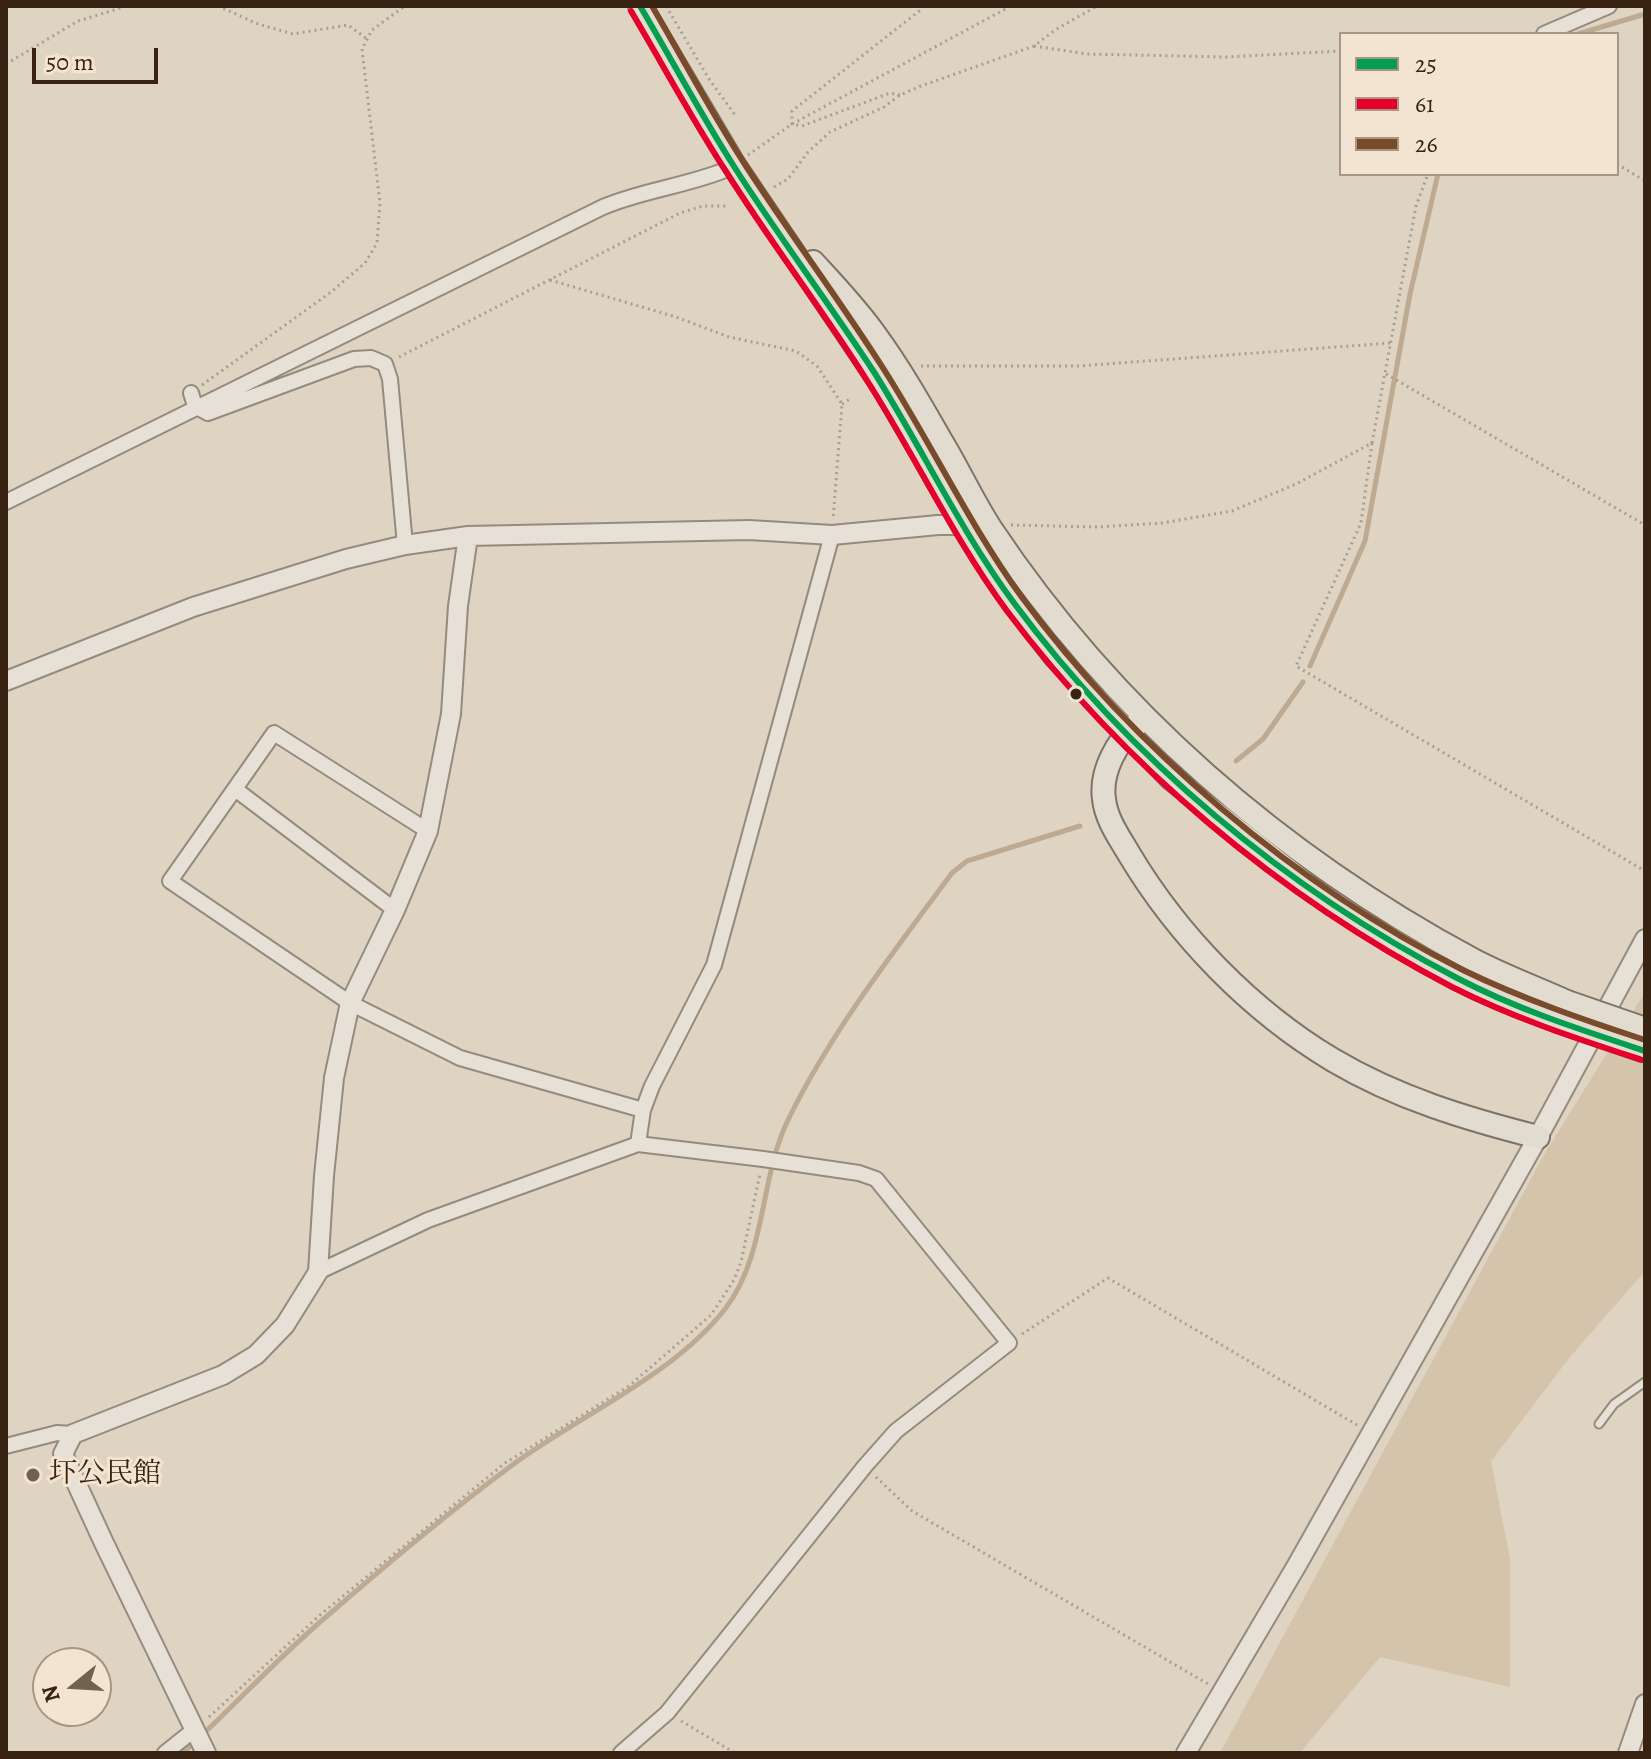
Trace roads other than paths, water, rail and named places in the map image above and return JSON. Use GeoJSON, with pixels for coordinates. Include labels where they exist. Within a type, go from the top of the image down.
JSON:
{"type":"FeatureCollection","features":[{"type":"Feature","properties":{"kind":"highway"},"geometry":{"type":"LineString","coordinates":[[640,6],[720,142],[729,168],[764,196],[875,335],[941,440],[989,526],[1171,778],[1309,887],[1374,930],[1458,978],[1562,1012],[1645,1029]]}},
{"type":"Feature","properties":{"kind":"highway"},"geometry":{"type":"LineString","coordinates":[[764,196],[883,386],[963,524],[1013,600],[1054,655],[1135,725]]}},
{"type":"Feature","properties":{"kind":"highway"},"geometry":{"type":"LineString","coordinates":[[1135,725],[1116,746],[1106,774],[1103,797],[1116,832],[1154,894],[1188,935],[1253,1002],[1288,1032],[1336,1062],[1381,1084],[1463,1118],[1538,1137]]}},
{"type":"Feature","properties":{"kind":"highway"},"geometry":{"type":"LineString","coordinates":[[1562,1012],[1645,1051]]}},
{"type":"Feature","properties":{"kind":"street"},"geometry":{"type":"LineString","coordinates":[[1549,32],[1609,6]]}},
{"type":"Feature","properties":{"kind":"street"},"geometry":{"type":"LineString","coordinates":[[6,502],[193,400],[603,207],[625,197],[707,177],[729,168]]}},
{"type":"Feature","properties":{"kind":"street"},"geometry":{"type":"LineString","coordinates":[[193,400],[208,413],[354,359],[371,358],[385,364],[390,379],[405,545]]}},
{"type":"Feature","properties":{"kind":"street"},"geometry":{"type":"LineString","coordinates":[[6,681],[193,607],[346,559],[405,545],[468,536],[749,530],[832,535],[963,524],[989,526]]}},
{"type":"Feature","properties":{"kind":"street"},"geometry":{"type":"LineString","coordinates":[[638,1144],[643,1110],[664,1060],[714,965],[832,535]]}},
{"type":"Feature","properties":{"kind":"street"},"geometry":{"type":"LineString","coordinates":[[6,1446],[57,1433],[73,1434],[223,1375],[256,1355],[285,1325],[318,1272],[334,1078],[350,1003],[395,910],[428,831],[451,714],[458,606],[468,536]]}},
{"type":"Feature","properties":{"kind":"street"},"geometry":{"type":"LineString","coordinates":[[428,831],[274,733],[170,881],[350,1003],[460,1058],[643,1110]]}},
{"type":"Feature","properties":{"kind":"street"},"geometry":{"type":"LineString","coordinates":[[235,789],[395,910]]}},
{"type":"Feature","properties":{"kind":"street"},"geometry":{"type":"LineString","coordinates":[[1186,1753],[1371,1434],[1645,939]]}},
{"type":"Feature","properties":{"kind":"street"},"geometry":{"type":"LineString","coordinates":[[318,1272],[428,1220],[638,1144],[859,1173],[876,1179],[1009,1343],[896,1431],[667,1713],[621,1753]]}},
{"type":"Feature","properties":{"kind":"street"},"geometry":{"type":"LineString","coordinates":[[73,1434],[63,1454],[68,1468],[200,1741],[165,1753]]}},
{"type":"Feature","properties":{"kind":"street"},"geometry":{"type":"LineString","coordinates":[[1628,1753],[1645,1704]]}},
{"type":"Feature","properties":{"kind":"lane"},"geometry":{"type":"LineString","coordinates":[[1599,1424],[1614,1404],[1645,1382]]}},
{"type":"Feature","properties":{"kind":"waterway"},"geometry":{"type":"LineString","coordinates":[[1585,32],[1645,14]]}},
{"type":"Feature","properties":{"kind":"waterway"},"geometry":{"type":"LineString","coordinates":[[1310,666],[1365,541],[1410,294],[1438,176]]}},
{"type":"Feature","properties":{"kind":"waterway"},"geometry":{"type":"LineString","coordinates":[[1236,761],[1263,739],[1303,682]]}},
{"type":"Feature","properties":{"kind":"waterway"},"geometry":{"type":"LineString","coordinates":[[183,1753],[302,1639],[438,1523],[537,1448],[652,1375],[704,1333],[739,1288],[756,1241],[772,1167],[788,1120],[843,1024],[908,932],[952,873],[967,861],[1080,826]]}},
{"type":"Feature","properties":{"kind":"place","name":"圷公民館"},"geometry":{"type":"Point","coordinates":[33,1475]}}]}
